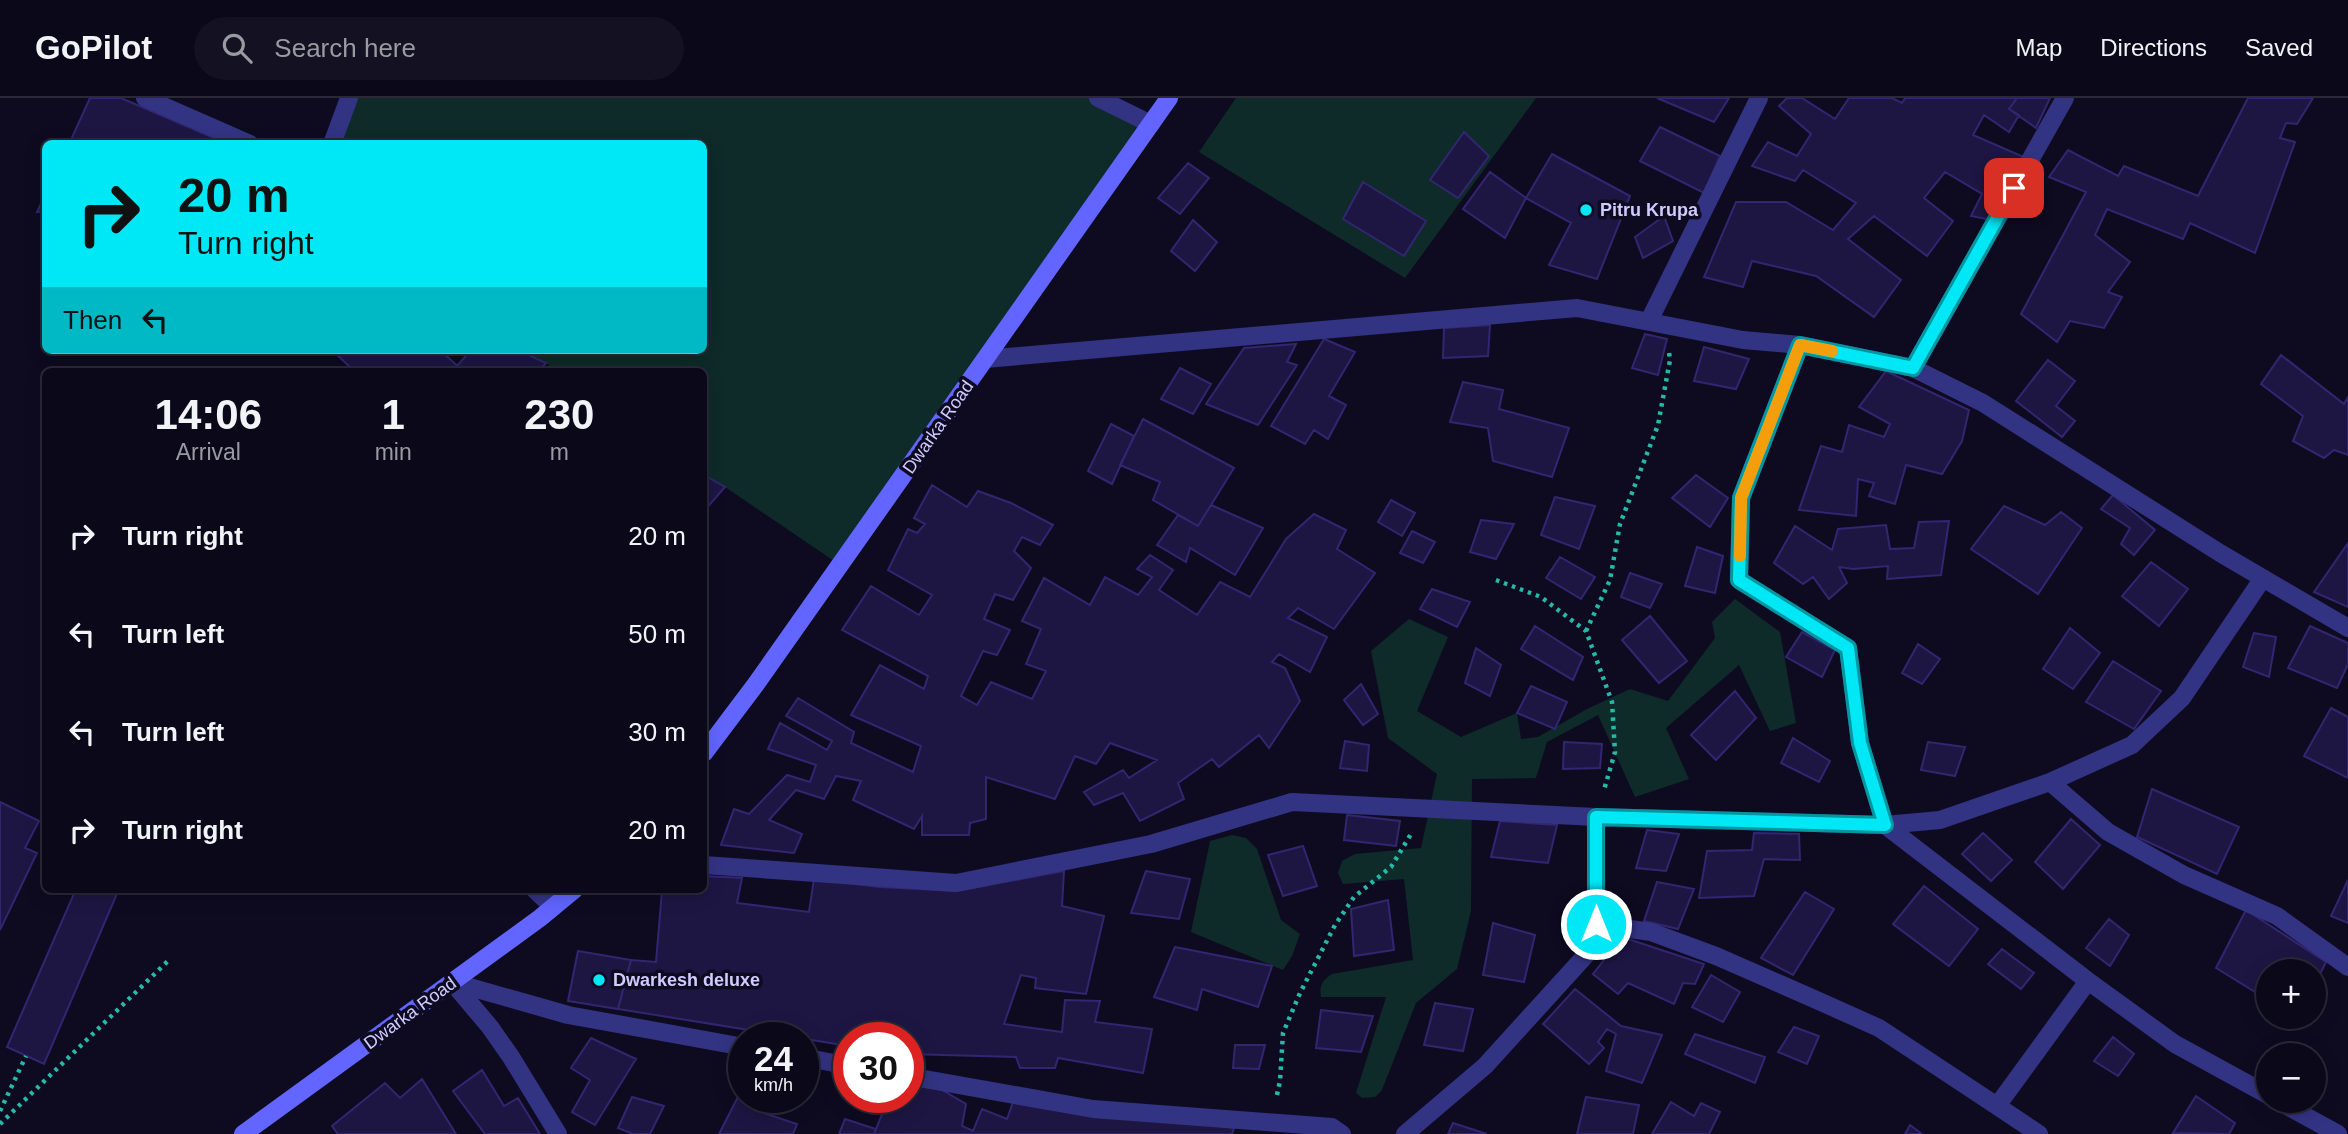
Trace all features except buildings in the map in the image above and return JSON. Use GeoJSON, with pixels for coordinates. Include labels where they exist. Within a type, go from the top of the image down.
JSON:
{"type":"FeatureCollection","features":[{"type":"Feature","properties":{"kind":"street"},"geometry":{"type":"LineString","coordinates":[[145,98],[241,140]]}},
{"type":"Feature","properties":{"kind":"street"},"geometry":{"type":"LineString","coordinates":[[333,140],[349,98]]}},
{"type":"Feature","properties":{"kind":"street"},"geometry":{"type":"LineString","coordinates":[[1098,98],[1151,124]]}},
{"type":"Feature","properties":{"kind":"street","name":"Dwarka Road"},"geometry":{"type":"LineString","coordinates":[[707,749],[764,673],[1169,98]]}},
{"type":"Feature","properties":{"kind":"street"},"geometry":{"type":"LineString","coordinates":[[1657,323],[1759,98]]}},
{"type":"Feature","properties":{"kind":"street"},"geometry":{"type":"LineString","coordinates":[[1913,368],[2065,98]]}},
{"type":"Feature","properties":{"kind":"street"},"geometry":{"type":"LineString","coordinates":[[985,359],[1577,308],[1743,340],[1800,345],[1913,368],[1983,403],[2348,628]]}},
{"type":"Feature","properties":{"kind":"street"},"geometry":{"type":"LineString","coordinates":[[1800,345],[1741,498],[1739,580],[1848,648],[1860,743],[1885,825],[2088,981],[2175,1044],[2256,1088]]}},
{"type":"Feature","properties":{"kind":"street"},"geometry":{"type":"LineString","coordinates":[[707,865],[956,883],[1151,844],[1292,802],[1596,817],[1885,825],[1940,820],[2050,782],[2133,745],[2182,698],[2263,578]]}},
{"type":"Feature","properties":{"kind":"street"},"geometry":{"type":"LineString","coordinates":[[2050,782],[2108,832],[2184,875],[2277,916],[2348,967]]}},
{"type":"Feature","properties":{"kind":"street"},"geometry":{"type":"LineString","coordinates":[[1405,1134],[1485,1066],[1596,944],[1596,817]]}},
{"type":"Feature","properties":{"kind":"street"},"geometry":{"type":"LineString","coordinates":[[538,893],[553,907]]}},
{"type":"Feature","properties":{"kind":"street","name":"Dwarka Road"},"geometry":{"type":"LineString","coordinates":[[243,1134],[570,893]]}},
{"type":"Feature","properties":{"kind":"street"},"geometry":{"type":"LineString","coordinates":[[1596,924],[1651,932],[1716,956],[1878,1028],[2039,1134]]}},
{"type":"Feature","properties":{"kind":"street"},"geometry":{"type":"LineString","coordinates":[[1997,1106],[2088,981]]}},
{"type":"Feature","properties":{"kind":"street"},"geometry":{"type":"LineString","coordinates":[[452,982],[568,1016],[728,1044]]}},
{"type":"Feature","properties":{"kind":"street"},"geometry":{"type":"LineString","coordinates":[[452,982],[511,1057],[558,1134]]}},
{"type":"Feature","properties":{"kind":"street"},"geometry":{"type":"LineString","coordinates":[[924,1079],[1093,1109],[1332,1128],[1342,1134]]}},
{"type":"Feature","properties":{"kind":"street"},"geometry":{"type":"LineString","coordinates":[[2300,1113],[2338,1134]]}},
{"type":"Feature","properties":{"kind":"path"},"geometry":{"type":"LineString","coordinates":[[1586,631],[1610,580],[1620,524],[1658,425],[1670,360],[1657,323]]}},
{"type":"Feature","properties":{"kind":"path"},"geometry":{"type":"LineString","coordinates":[[1496,580],[1541,597],[1586,631],[1612,702],[1615,752],[1596,817]]}},
{"type":"Feature","properties":{"kind":"path"},"geometry":{"type":"LineString","coordinates":[[1269,1123],[1280,1081],[1283,1033],[1306,981],[1354,897],[1391,867],[1425,809]]}},
{"type":"Feature","properties":{"kind":"path"},"geometry":{"type":"LineString","coordinates":[[0,1124],[170,958]]}},
{"type":"Feature","properties":{"kind":"path"},"geometry":{"type":"LineString","coordinates":[[0,1111],[26,1056]]}},
{"type":"Feature","properties":{"kind":"green space"},"geometry":{"type":"Polygon","coordinates":[[[349,98],[1098,98],[1151,124],[840,565],[707,477],[707,368],[552,368],[527,354],[707,354],[707,140],[333,140],[349,98]]]}},
{"type":"Feature","properties":{"kind":"green space"},"geometry":{"type":"Polygon","coordinates":[[[1236,98],[1536,98],[1405,278],[1199,152],[1236,98]]]}},
{"type":"Feature","properties":{"kind":"green space"},"geometry":{"type":"Polygon","coordinates":[[[1735,599],[1780,632],[1796,723],[1770,731],[1739,665],[1666,728],[1689,779],[1635,797],[1598,715],[1547,742],[1536,778],[1472,779],[1471,911],[1457,969],[1416,1003],[1382,1090],[1375,1097],[1362,1098],[1356,1093],[1386,997],[1321,997],[1321,986],[1332,974],[1413,960],[1404,879],[1343,884],[1338,873],[1342,861],[1355,854],[1421,848],[1437,774],[1388,738],[1371,651],[1409,619],[1448,637],[1417,711],[1461,737],[1517,713],[1521,739],[1538,737],[1587,709],[1630,689],[1668,701],[1715,638],[1712,622],[1735,599]]]}},
{"type":"Feature","properties":{"kind":"green space"},"geometry":{"type":"Polygon","coordinates":[[[1232,835],[1246,838],[1257,849],[1281,920],[1300,934],[1292,956],[1283,970],[1191,932],[1210,841],[1232,835]]]}},
{"type":"Feature","properties":{"kind":"slow traffic"},"geometry":{"type":"LineString","coordinates":[[1740,556],[1741,498],[1800,345],[1832,351]]}},
{"type":"Feature","properties":{"kind":"place","name":"Pitru Krupa"},"geometry":{"type":"Point","coordinates":[1586,210]}},
{"type":"Feature","properties":{"kind":"place","name":"Dwarkesh deluxe"},"geometry":{"type":"Point","coordinates":[599,980]}},
{"type":"Feature","properties":{"kind":"route"},"geometry":{"type":"LineString","coordinates":[[1596,924],[1596,817],[1885,825],[1860,743],[1848,648],[1739,580],[1741,498],[1800,345],[1913,368],[2014,188]]}}]}
